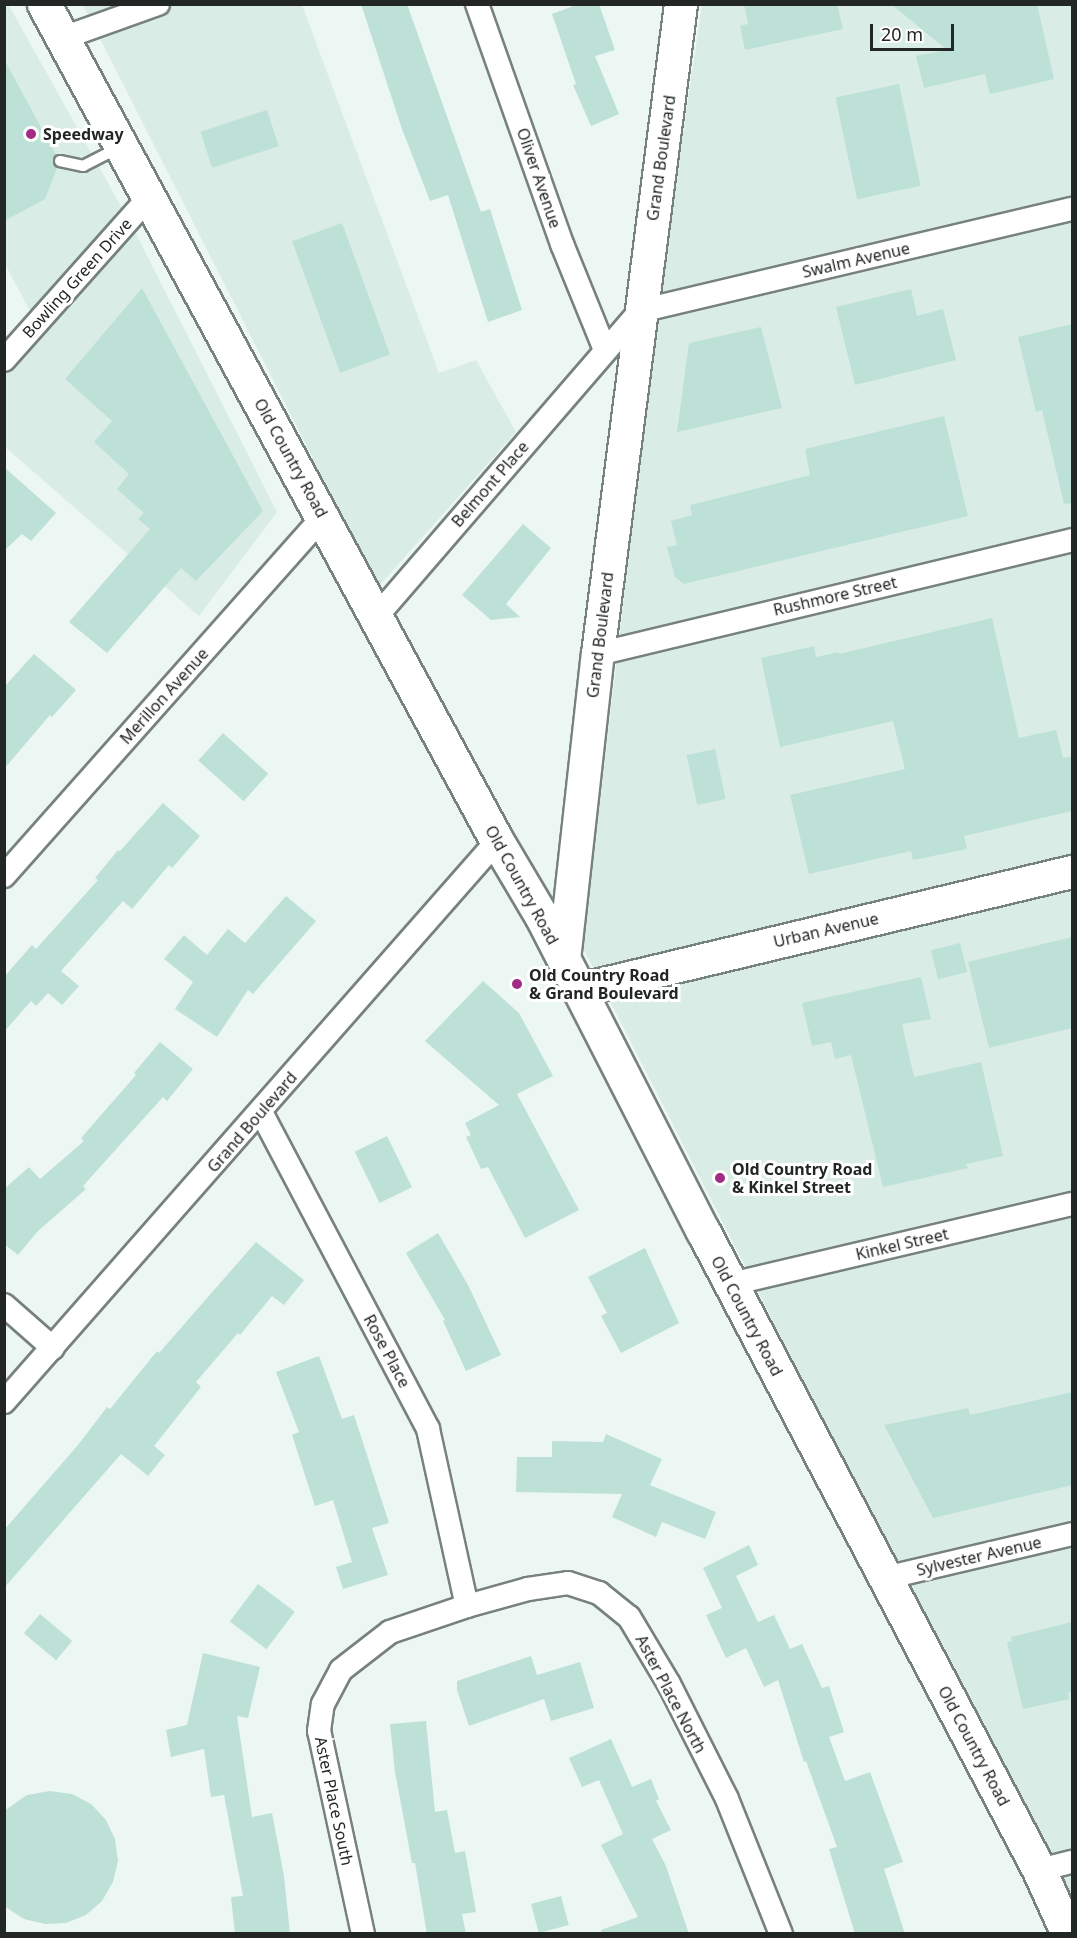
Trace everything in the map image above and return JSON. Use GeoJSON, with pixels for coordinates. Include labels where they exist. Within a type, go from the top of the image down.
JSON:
{"type":"FeatureCollection","features":[{"type":"Feature","properties":{"kind":"main road","name":"Old Country Road"},"geometry":{"type":"LineString","coordinates":[[44,4],[497,841],[564,960],[730,1284],[1039,1870],[1068,1934]]}},
{"type":"Feature","properties":{"kind":"street"},"geometry":{"type":"LineString","coordinates":[[63,38],[158,4]]}},
{"type":"Feature","properties":{"kind":"street","name":"Oliver Avenue"},"geometry":{"type":"LineString","coordinates":[[477,4],[562,244],[604,350]]}},
{"type":"Feature","properties":{"kind":"street","name":"Grand Boulevard"},"geometry":{"type":"LineString","coordinates":[[564,960],[598,654],[681,4]]}},
{"type":"Feature","properties":{"kind":"street","name":"Bowling Green Drive"},"geometry":{"type":"LineString","coordinates":[[4,360],[149,197]]}},
{"type":"Feature","properties":{"kind":"street","name":"Swalm Avenue"},"geometry":{"type":"LineString","coordinates":[[640,311],[1072,209]]}},
{"type":"Feature","properties":{"kind":"street"},"geometry":{"type":"LineString","coordinates":[[604,350],[640,311]]}},
{"type":"Feature","properties":{"kind":"street","name":"Belmont Place"},"geometry":{"type":"LineString","coordinates":[[376,617],[604,350]]}},
{"type":"Feature","properties":{"kind":"street","name":"Merillon Avenue"},"geometry":{"type":"LineString","coordinates":[[4,876],[323,516]]}},
{"type":"Feature","properties":{"kind":"street","name":"Rushmore Street"},"geometry":{"type":"LineString","coordinates":[[598,654],[1072,540]]}},
{"type":"Feature","properties":{"kind":"street","name":"Grand Boulevard"},"geometry":{"type":"LineString","coordinates":[[4,1402],[497,841]]}},
{"type":"Feature","properties":{"kind":"street","name":"Urban Avenue"},"geometry":{"type":"LineString","coordinates":[[579,990],[1072,872]]}},
{"type":"Feature","properties":{"kind":"street","name":"Rose Place"},"geometry":{"type":"LineString","coordinates":[[261,1112],[428,1430],[467,1606]]}},
{"type":"Feature","properties":{"kind":"street","name":"Kinkel Street"},"geometry":{"type":"LineString","coordinates":[[730,1284],[1072,1204]]}},
{"type":"Feature","properties":{"kind":"street"},"geometry":{"type":"LineString","coordinates":[[4,1305],[53,1348]]}},
{"type":"Feature","properties":{"kind":"street","name":"Sylvester Avenue"},"geometry":{"type":"LineString","coordinates":[[885,1578],[1072,1534]]}},
{"type":"Feature","properties":{"kind":"street","name":"Aster Place North"},"geometry":{"type":"LineString","coordinates":[[467,1606],[528,1589],[568,1583],[599,1593],[629,1617],[669,1684],[727,1799],[781,1934]]}},
{"type":"Feature","properties":{"kind":"street","name":"Aster Place South"},"geometry":{"type":"LineString","coordinates":[[363,1934],[319,1731],[323,1704],[341,1670],[390,1632],[467,1606]]}},
{"type":"Feature","properties":{"kind":"street"},"geometry":{"type":"LineString","coordinates":[[1039,1870],[1072,1862]]}},
{"type":"Feature","properties":{"kind":"lane"},"geometry":{"type":"LineString","coordinates":[[60,161],[83,166],[122,146]]}},
{"type":"Feature","properties":{"kind":"shaded area"},"geometry":{"type":"Polygon","coordinates":[[[8,4],[131,224],[277,512],[199,616],[5,447],[4,373],[39,328],[5,264],[4,5],[8,4]]]}},
{"type":"Feature","properties":{"kind":"shaded area"},"geometry":{"type":"Polygon","coordinates":[[[83,5],[302,5],[439,373],[476,360],[516,432],[378,587],[83,5]]]}},
{"type":"Feature","properties":{"kind":"shaded area"},"geometry":{"type":"Polygon","coordinates":[[[702,5],[1072,5],[1072,1908],[583,948],[660,289],[702,5]]]}},
{"type":"Feature","properties":{"kind":"building"},"geometry":{"type":"Polygon","coordinates":[[[361,4],[407,4],[481,212],[490,209],[522,310],[488,322],[448,195],[430,201],[402,129],[361,4]]]}},
{"type":"Feature","properties":{"kind":"building"},"geometry":{"type":"Polygon","coordinates":[[[579,4],[599,4],[615,50],[595,56],[619,114],[591,126],[573,85],[576,84],[552,14],[579,4]]]}},
{"type":"Feature","properties":{"kind":"building"},"geometry":{"type":"Polygon","coordinates":[[[744,4],[837,4],[843,29],[745,50],[740,26],[748,24],[744,4]]]}},
{"type":"Feature","properties":{"kind":"building"},"geometry":{"type":"Polygon","coordinates":[[[891,4],[1037,4],[1054,79],[990,94],[985,74],[924,88],[916,56],[947,50],[891,4]]]}},
{"type":"Feature","properties":{"kind":"building"},"geometry":{"type":"Polygon","coordinates":[[[4,59],[56,155],[53,163],[57,168],[45,199],[4,221],[4,59]]]}},
{"type":"Feature","properties":{"kind":"building"},"geometry":{"type":"Polygon","coordinates":[[[899,84],[921,186],[857,199],[835,98],[899,84]]]}},
{"type":"Feature","properties":{"kind":"building"},"geometry":{"type":"Polygon","coordinates":[[[267,110],[279,146],[212,168],[200,132],[267,110]]]}},
{"type":"Feature","properties":{"kind":"building"},"geometry":{"type":"Polygon","coordinates":[[[342,223],[390,355],[340,373],[292,241],[342,223]]]}},
{"type":"Feature","properties":{"kind":"building"},"geometry":{"type":"Polygon","coordinates":[[[142,288],[263,511],[196,581],[181,568],[107,653],[69,622],[150,529],[138,519],[144,513],[117,489],[129,474],[94,442],[112,421],[65,379],[142,288]]]}},
{"type":"Feature","properties":{"kind":"building"},"geometry":{"type":"Polygon","coordinates":[[[911,289],[917,316],[943,309],[956,360],[855,385],[836,307],[911,289]]]}},
{"type":"Feature","properties":{"kind":"building"},"geometry":{"type":"Polygon","coordinates":[[[1072,324],[1072,503],[1064,504],[1042,410],[1036,412],[1018,337],[1072,324]]]}},
{"type":"Feature","properties":{"kind":"building"},"geometry":{"type":"Polygon","coordinates":[[[761,327],[782,408],[677,432],[689,343],[761,327]]]}},
{"type":"Feature","properties":{"kind":"building"},"geometry":{"type":"Polygon","coordinates":[[[944,416],[968,516],[684,584],[675,577],[667,547],[677,545],[671,521],[692,515],[690,505],[810,475],[805,449],[944,416]]]}},
{"type":"Feature","properties":{"kind":"building"},"geometry":{"type":"Polygon","coordinates":[[[4,467],[56,513],[31,541],[22,534],[4,551],[4,467]]]}},
{"type":"Feature","properties":{"kind":"building"},"geometry":{"type":"Polygon","coordinates":[[[523,524],[551,548],[506,604],[520,617],[491,620],[462,595],[523,524]]]}},
{"type":"Feature","properties":{"kind":"building"},"geometry":{"type":"Polygon","coordinates":[[[992,618],[1019,738],[1056,730],[1063,758],[1072,757],[1072,811],[964,836],[967,849],[913,860],[911,851],[809,874],[790,795],[905,769],[893,721],[780,747],[761,658],[814,646],[816,657],[839,652],[839,654],[992,618]]]}},
{"type":"Feature","properties":{"kind":"building"},"geometry":{"type":"Polygon","coordinates":[[[34,654],[76,690],[52,717],[50,715],[4,769],[4,687],[34,654]]]}},
{"type":"Feature","properties":{"kind":"building"},"geometry":{"type":"Polygon","coordinates":[[[223,733],[268,774],[244,801],[198,760],[223,733]]]}},
{"type":"Feature","properties":{"kind":"building"},"geometry":{"type":"Polygon","coordinates":[[[715,749],[726,799],[697,805],[687,755],[715,749]]]}},
{"type":"Feature","properties":{"kind":"building"},"geometry":{"type":"Polygon","coordinates":[[[163,803],[200,836],[172,868],[169,865],[132,909],[123,901],[61,971],[79,986],[62,1005],[48,993],[36,1006],[31,1001],[4,1032],[4,977],[32,945],[36,949],[98,880],[95,878],[118,850],[120,851],[163,803]]]}},
{"type":"Feature","properties":{"kind":"building"},"geometry":{"type":"Polygon","coordinates":[[[286,896],[316,921],[253,994],[248,990],[217,1037],[175,1009],[193,982],[164,959],[184,935],[207,955],[228,929],[245,943],[286,896]]]}},
{"type":"Feature","properties":{"kind":"building"},"geometry":{"type":"Polygon","coordinates":[[[1072,937],[1072,1028],[989,1048],[968,962],[1072,937]]]}},
{"type":"Feature","properties":{"kind":"building"},"geometry":{"type":"Polygon","coordinates":[[[960,943],[967,972],[938,979],[931,950],[960,943]]]}},
{"type":"Feature","properties":{"kind":"building"},"geometry":{"type":"Polygon","coordinates":[[[921,977],[931,1019],[902,1024],[914,1077],[981,1062],[1003,1156],[966,1164],[968,1168],[883,1187],[851,1055],[835,1059],[831,1042],[812,1046],[802,1003],[921,977]]]}},
{"type":"Feature","properties":{"kind":"building"},"geometry":{"type":"Polygon","coordinates":[[[483,981],[519,1013],[553,1076],[517,1094],[579,1210],[525,1238],[488,1167],[481,1169],[466,1137],[471,1135],[465,1123],[499,1105],[425,1041],[483,981]]]}},
{"type":"Feature","properties":{"kind":"building"},"geometry":{"type":"Polygon","coordinates":[[[160,1042],[193,1069],[167,1101],[163,1097],[83,1186],[86,1189],[38,1231],[18,1255],[4,1244],[4,1189],[29,1167],[40,1179],[84,1141],[81,1138],[136,1075],[134,1073],[160,1042]]]}},
{"type":"Feature","properties":{"kind":"building"},"geometry":{"type":"Polygon","coordinates":[[[387,1136],[412,1187],[380,1203],[355,1152],[387,1136]]]}},
{"type":"Feature","properties":{"kind":"building"},"geometry":{"type":"Polygon","coordinates":[[[438,1233],[468,1285],[501,1355],[466,1371],[443,1321],[445,1320],[406,1253],[438,1233]]]}},
{"type":"Feature","properties":{"kind":"building"},"geometry":{"type":"Polygon","coordinates":[[[256,1242],[304,1280],[284,1305],[272,1296],[240,1335],[238,1333],[196,1382],[201,1387],[154,1446],[165,1455],[148,1476],[121,1454],[4,1588],[4,1530],[78,1445],[107,1407],[110,1409],[157,1351],[159,1353],[256,1242]]]}},
{"type":"Feature","properties":{"kind":"building"},"geometry":{"type":"Polygon","coordinates":[[[645,1248],[679,1323],[621,1353],[601,1316],[607,1313],[588,1277],[645,1248]]]}},
{"type":"Feature","properties":{"kind":"building"},"geometry":{"type":"Polygon","coordinates":[[[319,1356],[342,1419],[354,1415],[389,1523],[372,1528],[388,1575],[343,1589],[336,1567],[352,1562],[333,1500],[315,1506],[292,1435],[299,1432],[276,1372],[319,1356]]]}},
{"type":"Feature","properties":{"kind":"building"},"geometry":{"type":"Polygon","coordinates":[[[1072,1392],[1072,1485],[933,1518],[884,1425],[968,1408],[970,1415],[1072,1392]]]}},
{"type":"Feature","properties":{"kind":"building"},"geometry":{"type":"Polygon","coordinates":[[[606,1434],[662,1459],[650,1485],[716,1512],[705,1539],[662,1522],[656,1537],[612,1517],[622,1494],[516,1492],[517,1457],[552,1457],[552,1441],[603,1442],[606,1434]]]}},
{"type":"Feature","properties":{"kind":"building"},"geometry":{"type":"Polygon","coordinates":[[[749,1545],[758,1565],[736,1576],[758,1622],[774,1615],[790,1649],[802,1644],[822,1688],[829,1686],[844,1732],[829,1737],[845,1781],[870,1772],[903,1862],[884,1869],[905,1934],[855,1934],[829,1849],[837,1847],[806,1761],[804,1762],[778,1680],[764,1687],[746,1648],[726,1658],[706,1615],[722,1608],[703,1568],[749,1545]]]}},
{"type":"Feature","properties":{"kind":"building"},"geometry":{"type":"Polygon","coordinates":[[[258,1584],[295,1612],[266,1649],[230,1622],[258,1584]]]}},
{"type":"Feature","properties":{"kind":"building"},"geometry":{"type":"Polygon","coordinates":[[[40,1614],[72,1641],[56,1660],[24,1633],[40,1614]]]}},
{"type":"Feature","properties":{"kind":"building"},"geometry":{"type":"Polygon","coordinates":[[[1072,1622],[1072,1692],[1068,1693],[1069,1699],[1023,1709],[1007,1642],[1012,1641],[1011,1637],[1072,1622]]]}},
{"type":"Feature","properties":{"kind":"building"},"geometry":{"type":"Polygon","coordinates":[[[203,1653],[260,1667],[248,1718],[237,1716],[252,1817],[272,1813],[284,1876],[290,1934],[235,1934],[231,1897],[243,1896],[224,1795],[211,1797],[204,1749],[171,1757],[166,1730],[187,1725],[203,1653]]]}},
{"type":"Feature","properties":{"kind":"building"},"geometry":{"type":"Polygon","coordinates":[[[531,1656],[537,1675],[580,1662],[594,1708],[551,1721],[544,1699],[469,1726],[457,1690],[457,1681],[531,1656]]]}},
{"type":"Feature","properties":{"kind":"building"},"geometry":{"type":"Polygon","coordinates":[[[426,1721],[435,1812],[447,1810],[455,1853],[465,1851],[476,1912],[462,1914],[466,1934],[427,1934],[415,1863],[412,1863],[395,1772],[390,1724],[426,1721]]]}},
{"type":"Feature","properties":{"kind":"building"},"geometry":{"type":"Polygon","coordinates":[[[611,1739],[632,1787],[651,1779],[659,1799],[656,1801],[671,1830],[652,1839],[666,1866],[689,1934],[601,1934],[601,1930],[638,1917],[601,1845],[623,1834],[599,1780],[582,1787],[569,1758],[611,1739]]]}},
{"type":"Feature","properties":{"kind":"building"},"geometry":{"type":"Polygon","coordinates":[[[50,1791],[72,1794],[91,1804],[106,1820],[115,1839],[118,1861],[113,1882],[102,1901],[86,1915],[66,1923],[45,1924],[24,1919],[4,1906],[4,1811],[27,1795],[50,1791]]]}},
{"type":"Feature","properties":{"kind":"building"},"geometry":{"type":"Polygon","coordinates":[[[561,1896],[569,1925],[539,1933],[531,1904],[561,1896]]]}},
{"type":"Feature","properties":{"kind":"place","name":"Speedway"},"geometry":{"type":"Point","coordinates":[31,134]}},
{"type":"Feature","properties":{"kind":"place","name":"Old Country Road & Grand Boulevard"},"geometry":{"type":"Point","coordinates":[517,984]}},
{"type":"Feature","properties":{"kind":"place","name":"Old Country Road & Kinkel Street"},"geometry":{"type":"Point","coordinates":[720,1178]}}]}
